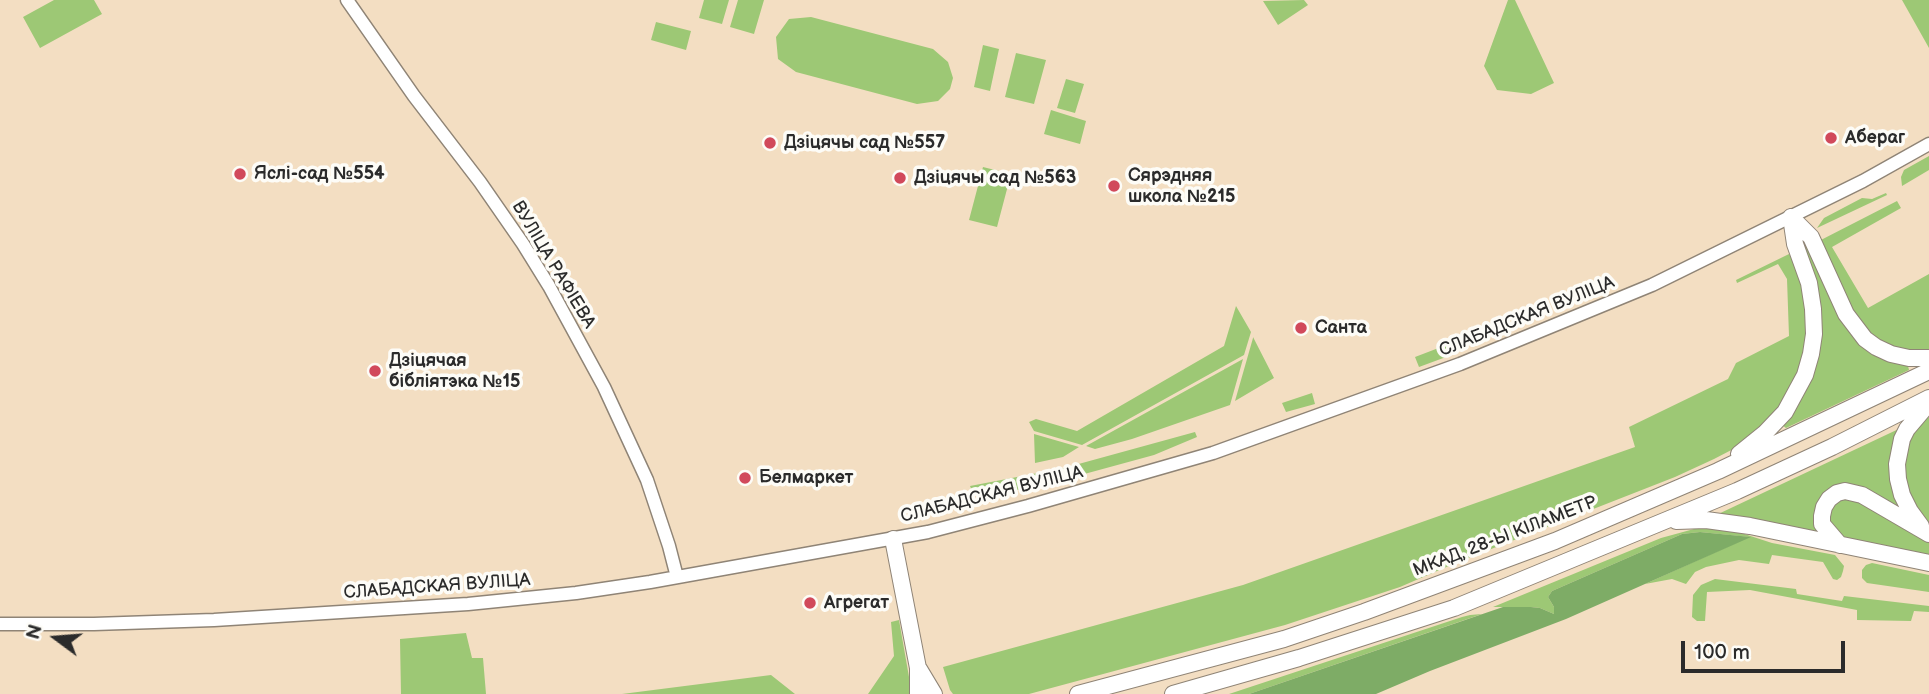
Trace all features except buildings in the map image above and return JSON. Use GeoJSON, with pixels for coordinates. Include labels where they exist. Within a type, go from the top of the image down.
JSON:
{"type":"FeatureCollection","features":[{"type":"Feature","properties":{"kind":"highway"},"geometry":{"type":"LineString","coordinates":[[1791,217],[1811,237],[1846,314],[1865,339],[1891,354],[1929,358]]}},
{"type":"Feature","properties":{"kind":"highway"},"geometry":{"type":"LineString","coordinates":[[1718,471],[1765,433],[1784,412],[1805,375],[1814,334],[1813,309],[1809,283],[1796,244],[1791,217]]}},
{"type":"Feature","properties":{"kind":"highway","name":"МКАД, 28-Ы КІЛАМЕТР"},"geometry":{"type":"LineString","coordinates":[[1078,694],[1284,639],[1555,541],[1718,471],[1929,371]]}},
{"type":"Feature","properties":{"kind":"highway"},"geometry":{"type":"LineString","coordinates":[[1173,694],[1454,608],[1737,491],[1929,401]]}},
{"type":"Feature","properties":{"kind":"highway"},"geometry":{"type":"LineString","coordinates":[[1927,532],[1910,511],[1902,495],[1897,464],[1907,429],[1929,401]]}},
{"type":"Feature","properties":{"kind":"highway"},"geometry":{"type":"LineString","coordinates":[[1840,545],[1822,524],[1822,516],[1829,499],[1845,491],[1862,495],[1927,532]]}},
{"type":"Feature","properties":{"kind":"highway"},"geometry":{"type":"LineString","coordinates":[[1660,524],[1706,520],[1750,526],[1929,563]]}},
{"type":"Feature","properties":{"kind":"highway"},"geometry":{"type":"LineString","coordinates":[[893,539],[919,668],[918,694]]}},
{"type":"Feature","properties":{"kind":"highway"},"geometry":{"type":"LineString","coordinates":[[919,668],[934,694]]}},
{"type":"Feature","properties":{"kind":"main road","name":"ВУЛІЦА РАФІЕВА"},"geometry":{"type":"LineString","coordinates":[[347,0],[414,96],[480,182],[549,286],[604,387],[647,480],[677,577]]}},
{"type":"Feature","properties":{"kind":"main road","name":"СЛАБАДСКАЯ ВУЛІЦА"},"geometry":{"type":"LineString","coordinates":[[0,624],[214,620],[468,604],[576,593],[928,532],[1213,453],[1460,364],[1652,285],[1890,167],[1929,144]]}},
{"type":"Feature","properties":{"kind":"green space"},"geometry":{"type":"Polygon","coordinates":[[[54,0],[94,0],[102,14],[40,48],[23,17],[54,0]]]}},
{"type":"Feature","properties":{"kind":"green space"},"geometry":{"type":"Polygon","coordinates":[[[704,0],[729,0],[722,24],[699,18],[704,0]]]}},
{"type":"Feature","properties":{"kind":"green space"},"geometry":{"type":"Polygon","coordinates":[[[738,0],[764,0],[754,34],[730,27],[738,0]]]}},
{"type":"Feature","properties":{"kind":"green space"},"geometry":{"type":"Polygon","coordinates":[[[1304,0],[1308,5],[1278,25],[1263,1],[1304,0]]]}},
{"type":"Feature","properties":{"kind":"green space"},"geometry":{"type":"Polygon","coordinates":[[[1508,0],[1515,0],[1554,83],[1531,94],[1497,90],[1484,66],[1508,0]]]}},
{"type":"Feature","properties":{"kind":"green space"},"geometry":{"type":"Polygon","coordinates":[[[1902,0],[1929,0],[1929,48],[1902,0]]]}},
{"type":"Feature","properties":{"kind":"green space"},"geometry":{"type":"Polygon","coordinates":[[[811,17],[933,49],[948,62],[953,78],[950,89],[938,101],[917,104],[796,72],[778,59],[776,37],[789,19],[811,17]]]}},
{"type":"Feature","properties":{"kind":"green space"},"geometry":{"type":"Polygon","coordinates":[[[656,22],[691,31],[686,50],[651,40],[656,22]]]}},
{"type":"Feature","properties":{"kind":"green space"},"geometry":{"type":"Polygon","coordinates":[[[983,45],[999,49],[990,91],[974,87],[983,45]]]}},
{"type":"Feature","properties":{"kind":"green space"},"geometry":{"type":"Polygon","coordinates":[[[1016,53],[1046,60],[1034,104],[1005,97],[1016,53]]]}},
{"type":"Feature","properties":{"kind":"green space"},"geometry":{"type":"Polygon","coordinates":[[[1066,79],[1084,84],[1075,113],[1057,108],[1066,79]]]}},
{"type":"Feature","properties":{"kind":"green space"},"geometry":{"type":"Polygon","coordinates":[[[1051,110],[1086,121],[1080,144],[1044,134],[1051,110]]]}},
{"type":"Feature","properties":{"kind":"green space"},"geometry":{"type":"Polygon","coordinates":[[[1929,156],[1929,170],[1902,186],[1901,177],[1904,170],[1929,156]]]}},
{"type":"Feature","properties":{"kind":"green space"},"geometry":{"type":"Polygon","coordinates":[[[983,167],[1011,174],[997,227],[969,220],[983,167]]]}},
{"type":"Feature","properties":{"kind":"green space"},"geometry":{"type":"Polygon","coordinates":[[[1886,193],[1887,195],[1817,228],[1824,218],[1862,198],[1872,199],[1886,193]]]}},
{"type":"Feature","properties":{"kind":"green space"},"geometry":{"type":"Polygon","coordinates":[[[1897,201],[1901,208],[1832,247],[1868,308],[1929,274],[1929,353],[1889,347],[1859,325],[1817,242],[1897,201]]]}},
{"type":"Feature","properties":{"kind":"green space"},"geometry":{"type":"Polygon","coordinates":[[[1801,242],[1807,242],[1841,320],[1850,333],[1868,352],[1908,366],[1909,370],[1786,428],[1782,425],[1809,379],[1801,242]]]}},
{"type":"Feature","properties":{"kind":"green space"},"geometry":{"type":"Polygon","coordinates":[[[1789,254],[1806,295],[1808,322],[1801,369],[1779,409],[1741,445],[1675,477],[1400,587],[1285,625],[1029,694],[953,694],[950,690],[943,667],[1243,585],[1635,447],[1629,427],[1728,379],[1736,363],[1789,336],[1787,279],[1778,264],[1737,283],[1736,280],[1789,254]]]}},
{"type":"Feature","properties":{"kind":"green space"},"geometry":{"type":"Polygon","coordinates":[[[1236,306],[1251,332],[1244,355],[1082,445],[1034,431],[1029,422],[1036,419],[1077,431],[1224,346],[1236,306]]]}},
{"type":"Feature","properties":{"kind":"green space"},"geometry":{"type":"Polygon","coordinates":[[[1253,338],[1274,378],[1235,401],[1253,338]]]}},
{"type":"Feature","properties":{"kind":"green space"},"geometry":{"type":"Polygon","coordinates":[[[1449,344],[1446,357],[1419,367],[1415,357],[1449,344]]]}},
{"type":"Feature","properties":{"kind":"green space"},"geometry":{"type":"Polygon","coordinates":[[[1243,359],[1230,405],[1132,439],[1095,449],[1086,446],[1243,359]]]}},
{"type":"Feature","properties":{"kind":"green space"},"geometry":{"type":"Polygon","coordinates":[[[1312,393],[1315,404],[1286,412],[1282,403],[1312,393]]]}},
{"type":"Feature","properties":{"kind":"green space"},"geometry":{"type":"Polygon","coordinates":[[[1929,417],[1929,528],[1924,524],[1902,479],[1905,445],[1919,422],[1929,417]]]}},
{"type":"Feature","properties":{"kind":"green space"},"geometry":{"type":"Polygon","coordinates":[[[1905,426],[1904,514],[1839,488],[1820,534],[1714,516],[1905,426]]]}},
{"type":"Feature","properties":{"kind":"green space"},"geometry":{"type":"Polygon","coordinates":[[[1195,432],[1197,437],[1154,455],[1066,479],[982,498],[974,495],[970,486],[1064,468],[1195,432]]]}},
{"type":"Feature","properties":{"kind":"green space"},"geometry":{"type":"Polygon","coordinates":[[[1034,434],[1079,447],[1063,457],[1035,463],[1034,434]]]}},
{"type":"Feature","properties":{"kind":"green space"},"geometry":{"type":"Polygon","coordinates":[[[1845,497],[1861,502],[1929,543],[1929,555],[1838,536],[1829,526],[1828,509],[1845,497]]]}},
{"type":"Feature","properties":{"kind":"green space"},"geometry":{"type":"Polygon","coordinates":[[[1706,528],[1732,530],[1772,543],[1835,555],[1844,566],[1841,577],[1833,579],[1823,562],[1772,555],[1769,564],[1739,560],[1706,567],[1695,572],[1686,584],[1672,579],[1645,584],[1749,537],[1700,532],[1682,534],[1552,591],[1548,597],[1554,607],[1554,614],[1540,608],[1493,607],[1661,538],[1706,528]]]}},
{"type":"Feature","properties":{"kind":"green space"},"geometry":{"type":"Polygon","coordinates":[[[1700,532],[1751,537],[1566,619],[1376,694],[1249,694],[1503,607],[1540,608],[1554,614],[1554,607],[1548,597],[1552,591],[1682,534],[1700,532]]]}},
{"type":"Feature","properties":{"kind":"green space"},"geometry":{"type":"Polygon","coordinates":[[[1872,563],[1929,575],[1929,592],[1867,583],[1862,578],[1862,570],[1872,563]]]}},
{"type":"Feature","properties":{"kind":"green space"},"geometry":{"type":"Polygon","coordinates":[[[1715,579],[1796,589],[1797,594],[1842,601],[1844,596],[1929,606],[1929,612],[1914,611],[1911,621],[1857,620],[1857,610],[1750,590],[1707,592],[1705,621],[1697,621],[1692,617],[1693,595],[1701,585],[1715,579]]]}},
{"type":"Feature","properties":{"kind":"green space"},"geometry":{"type":"Polygon","coordinates":[[[1482,614],[1249,694],[1229,694],[1462,617],[1482,614]]]}},
{"type":"Feature","properties":{"kind":"green space"},"geometry":{"type":"Polygon","coordinates":[[[899,620],[912,694],[868,694],[894,656],[891,622],[899,620]]]}},
{"type":"Feature","properties":{"kind":"green space"},"geometry":{"type":"Polygon","coordinates":[[[466,633],[472,658],[483,658],[486,694],[401,694],[400,639],[466,633]]]}},
{"type":"Feature","properties":{"kind":"green space"},"geometry":{"type":"Polygon","coordinates":[[[771,675],[795,694],[622,694],[771,675]]]}},
{"type":"Feature","properties":{"kind":"place","name":"Абераг"},"geometry":{"type":"Point","coordinates":[1831,138]}},
{"type":"Feature","properties":{"kind":"place","name":"Дзіцячы сад №557"},"geometry":{"type":"Point","coordinates":[770,143]}},
{"type":"Feature","properties":{"kind":"place","name":"Яслі-сад №554"},"geometry":{"type":"Point","coordinates":[240,174]}},
{"type":"Feature","properties":{"kind":"place","name":"Дзіцячы сад №563"},"geometry":{"type":"Point","coordinates":[900,178]}},
{"type":"Feature","properties":{"kind":"place","name":"Сярэдняя школа №215"},"geometry":{"type":"Point","coordinates":[1114,186]}},
{"type":"Feature","properties":{"kind":"place","name":"Санта"},"geometry":{"type":"Point","coordinates":[1301,328]}},
{"type":"Feature","properties":{"kind":"place","name":"Дзіцячая бібліятэка №15"},"geometry":{"type":"Point","coordinates":[375,371]}},
{"type":"Feature","properties":{"kind":"place","name":"Белмаркет"},"geometry":{"type":"Point","coordinates":[745,478]}},
{"type":"Feature","properties":{"kind":"place","name":"Агрегат"},"geometry":{"type":"Point","coordinates":[810,603]}}]}
